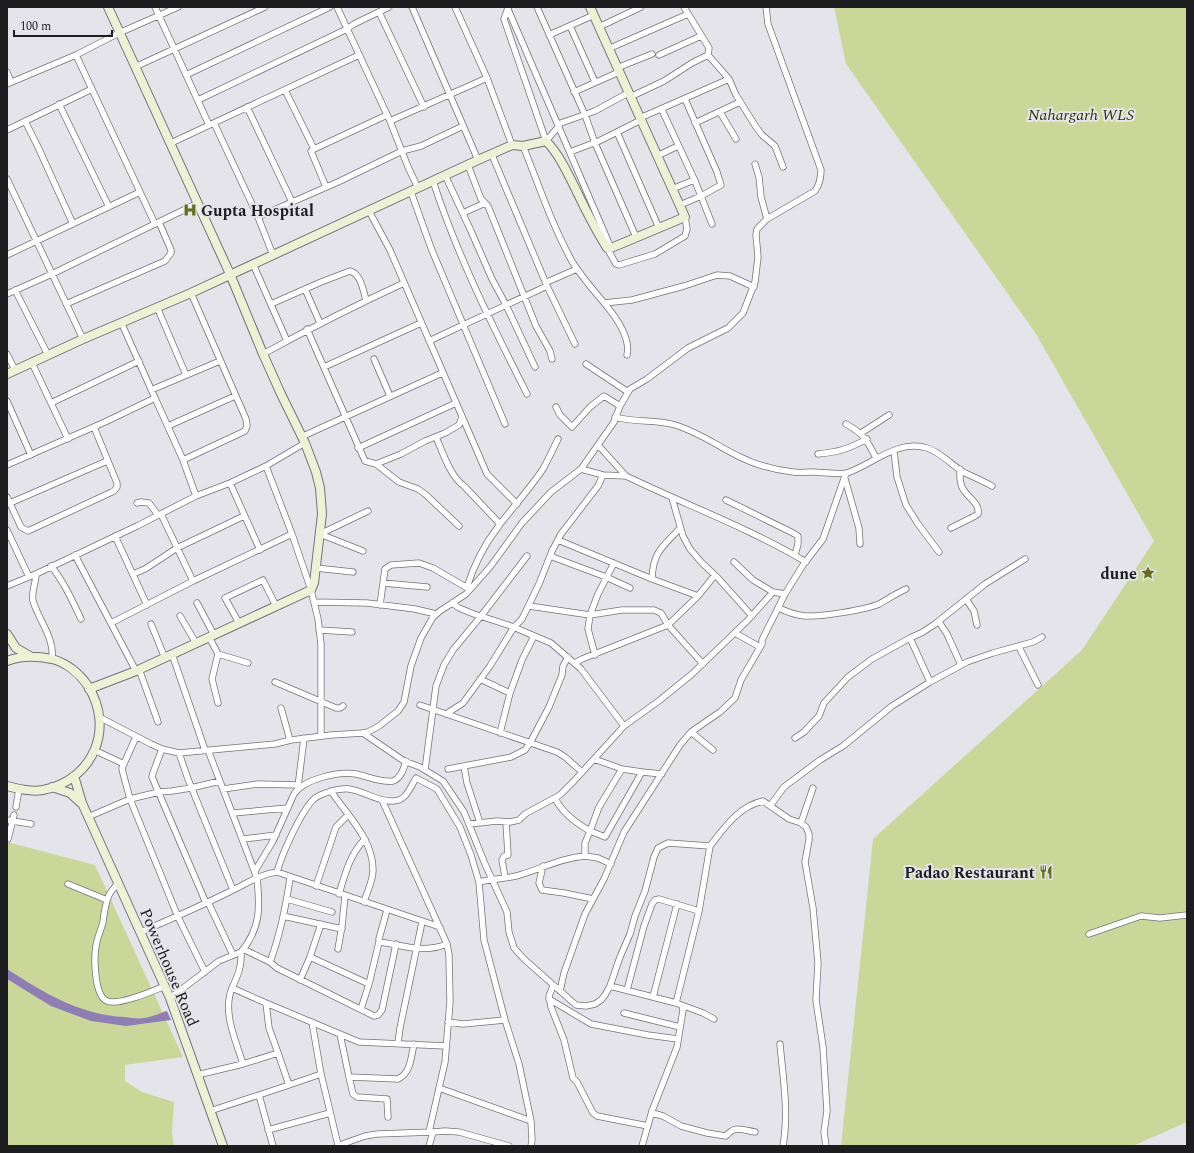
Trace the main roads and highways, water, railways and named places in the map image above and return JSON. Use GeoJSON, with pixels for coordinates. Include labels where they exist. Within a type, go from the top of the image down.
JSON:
{"type":"FeatureCollection","features":[{"type":"Feature","properties":{"kind":"place","name":"Gupta Hospital"},"geometry":{"type":"Point","coordinates":[190,210]}},
{"type":"Feature","properties":{"kind":"place","name":"dune"},"geometry":{"type":"Point","coordinates":[1148,573]}},
{"type":"Feature","properties":{"kind":"place","name":"Padao Restaurant"},"geometry":{"type":"Point","coordinates":[1046,872]}},
{"type":"Feature","properties":{"kind":"park label","name":"Nahargarh WLS"},"geometry":{"type":"Point","coordinates":[1081,114]}}]}
